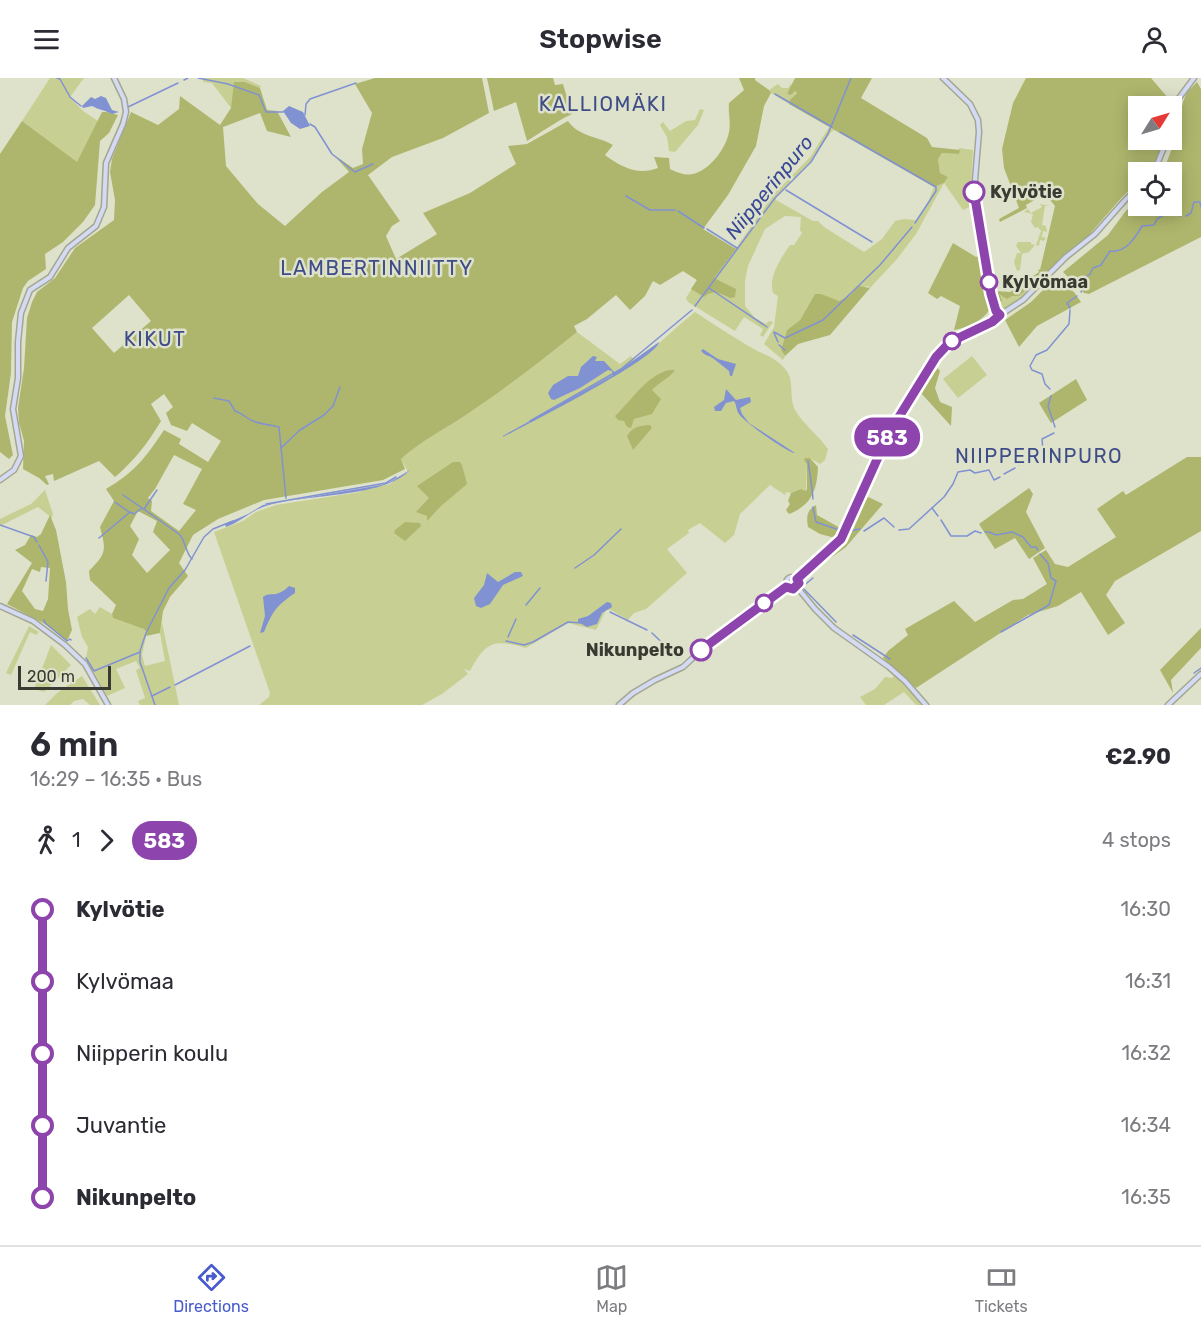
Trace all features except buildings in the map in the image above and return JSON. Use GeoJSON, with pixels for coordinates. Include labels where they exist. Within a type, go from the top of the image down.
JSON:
{"type":"FeatureCollection","features":[{"type":"Feature","properties":{"kind":"street"},"geometry":{"type":"LineString","coordinates":[[0,480],[14,470],[21,456],[13,419],[18,378],[21,313],[30,290],[50,277],[68,248],[96,225],[104,207],[106,163],[125,117],[124,99],[114,78]]}},
{"type":"Feature","properties":{"kind":"street"},"geometry":{"type":"LineString","coordinates":[[943,78],[970,104],[978,120],[974,192],[994,304],[1000,311],[1000,315]]}},
{"type":"Feature","properties":{"kind":"street"},"geometry":{"type":"LineString","coordinates":[[1180,96],[1194,78]]}},
{"type":"Feature","properties":{"kind":"street"},"geometry":{"type":"LineString","coordinates":[[797,579],[841,539],[889,433],[928,367],[950,342],[992,322],[1032,293],[1066,257],[1095,234],[1128,197]]}},
{"type":"Feature","properties":{"kind":"street"},"geometry":{"type":"LineString","coordinates":[[787,587],[786,582],[789,577],[794,576],[799,583],[797,587]]}},
{"type":"Feature","properties":{"kind":"street"},"geometry":{"type":"LineString","coordinates":[[787,587],[793,589],[797,587]]}},
{"type":"Feature","properties":{"kind":"street"},"geometry":{"type":"LineString","coordinates":[[619,705],[654,680],[683,668],[707,645],[787,587]]}},
{"type":"Feature","properties":{"kind":"street"},"geometry":{"type":"LineString","coordinates":[[797,587],[834,628],[890,667],[926,705]]}},
{"type":"Feature","properties":{"kind":"street"},"geometry":{"type":"LineString","coordinates":[[0,606],[38,624],[60,641],[87,670],[108,705]]}},
{"type":"Feature","properties":{"kind":"street"},"geometry":{"type":"LineString","coordinates":[[1168,705],[1201,674]]}},
{"type":"Feature","properties":{"kind":"green space"},"geometry":{"type":"Polygon","coordinates":[[[50,78],[84,78],[70,97],[83,111],[98,121],[77,163],[22,121],[50,78]]]}},
{"type":"Feature","properties":{"kind":"green space"},"geometry":{"type":"Polygon","coordinates":[[[203,78],[243,78],[261,86],[260,88],[245,82],[231,108],[212,83],[203,82],[203,78]]]}},
{"type":"Feature","properties":{"kind":"green space"},"geometry":{"type":"Polygon","coordinates":[[[375,78],[482,78],[489,113],[443,138],[392,157],[368,175],[400,221],[392,226],[386,236],[396,259],[437,234],[423,213],[470,193],[516,164],[508,146],[527,144],[568,121],[583,133],[613,145],[605,155],[630,169],[644,171],[658,168],[654,157],[669,158],[670,169],[683,174],[699,172],[713,162],[724,147],[730,128],[729,103],[744,90],[739,78],[755,78],[771,93],[764,106],[756,146],[728,195],[703,229],[736,249],[714,278],[736,289],[735,297],[730,298],[713,292],[704,297],[691,289],[697,280],[683,271],[660,285],[653,281],[645,296],[630,310],[616,295],[587,319],[574,326],[577,332],[523,375],[401,459],[405,469],[383,480],[264,500],[218,519],[193,535],[179,563],[188,576],[170,597],[163,611],[160,633],[146,636],[147,632],[144,629],[113,618],[112,614],[116,605],[90,580],[89,571],[104,551],[100,527],[114,501],[106,489],[139,463],[164,430],[181,439],[179,444],[208,462],[221,441],[192,423],[187,431],[171,425],[166,413],[173,407],[164,394],[151,404],[161,421],[140,451],[115,477],[99,461],[54,481],[53,474],[45,476],[49,484],[47,485],[23,469],[24,441],[18,408],[24,368],[27,318],[32,302],[37,292],[55,278],[75,248],[114,220],[115,200],[110,172],[112,159],[131,112],[158,125],[179,109],[180,96],[220,125],[231,108],[234,82],[245,82],[260,88],[267,110],[277,111],[291,137],[267,131],[260,113],[223,127],[226,166],[258,204],[285,226],[322,192],[349,172],[334,155],[353,168],[363,164],[362,149],[372,113],[355,84],[375,78]],[[129,295],[92,328],[114,353],[151,321],[129,295]],[[174,455],[148,498],[152,501],[151,511],[179,531],[196,510],[183,504],[202,469],[174,455]],[[138,511],[130,526],[139,539],[132,555],[147,573],[170,550],[153,532],[157,521],[138,511]]]}},
{"type":"Feature","properties":{"kind":"green space"},"geometry":{"type":"Polygon","coordinates":[[[487,78],[553,78],[555,85],[563,84],[572,114],[527,141],[516,102],[494,111],[487,78]]]}},
{"type":"Feature","properties":{"kind":"green space"},"geometry":{"type":"Polygon","coordinates":[[[795,78],[872,78],[861,98],[927,138],[932,147],[960,150],[959,154],[942,153],[938,159],[940,173],[948,177],[944,183],[934,187],[789,104],[797,93],[795,91],[791,95],[787,94],[795,78]]]}},
{"type":"Feature","properties":{"kind":"green space"},"geometry":{"type":"Polygon","coordinates":[[[1026,78],[1151,78],[1166,96],[1128,96],[1128,150],[1161,150],[1155,162],[1128,162],[1128,192],[1082,243],[1019,296],[1007,299],[1000,295],[1002,301],[1000,302],[996,291],[1010,292],[1039,272],[1055,206],[1045,194],[1026,205],[1027,208],[1000,222],[999,219],[1019,208],[1004,168],[1002,149],[1013,103],[1026,78]]]}},
{"type":"Feature","properties":{"kind":"green space"},"geometry":{"type":"Polygon","coordinates":[[[1197,82],[1201,89],[1201,237],[1089,294],[1084,293],[1063,272],[1108,235],[1128,209],[1128,216],[1182,216],[1182,162],[1167,162],[1171,150],[1182,150],[1182,107],[1187,92],[1197,82]]]}},
{"type":"Feature","properties":{"kind":"green space"},"geometry":{"type":"Polygon","coordinates":[[[778,84],[782,88],[788,88],[791,84],[793,87],[787,94],[797,92],[789,104],[769,90],[778,84]]]}},
{"type":"Feature","properties":{"kind":"green space"},"geometry":{"type":"Polygon","coordinates":[[[700,109],[704,110],[698,125],[675,152],[669,151],[667,137],[660,125],[663,122],[670,131],[686,121],[695,120],[700,109]]]}},
{"type":"Feature","properties":{"kind":"green space"},"geometry":{"type":"Polygon","coordinates":[[[102,112],[118,115],[109,133],[100,141],[95,205],[83,222],[63,242],[45,254],[46,269],[28,281],[23,288],[12,322],[11,373],[5,416],[13,455],[9,459],[0,452],[0,154],[22,121],[77,162],[102,112]]]}},
{"type":"Feature","properties":{"kind":"green space"},"geometry":{"type":"Polygon","coordinates":[[[829,127],[834,130],[811,161],[776,197],[776,200],[813,221],[818,221],[864,252],[882,239],[895,221],[916,220],[928,202],[934,187],[944,183],[916,234],[870,288],[867,286],[839,301],[815,294],[800,320],[787,330],[781,350],[785,356],[783,360],[764,344],[774,327],[778,296],[773,293],[774,274],[786,250],[790,245],[794,245],[802,233],[800,230],[801,217],[785,216],[765,229],[748,266],[745,281],[745,306],[755,318],[766,324],[769,321],[773,322],[763,337],[760,335],[763,329],[744,317],[735,331],[688,302],[686,298],[697,280],[683,271],[736,248],[773,195],[811,156],[829,127]]]}},
{"type":"Feature","properties":{"kind":"green space"},"geometry":{"type":"Polygon","coordinates":[[[959,148],[973,150],[972,206],[963,210],[944,183],[948,177],[940,173],[938,159],[942,153],[959,154],[959,148]]]}},
{"type":"Feature","properties":{"kind":"green space"},"geometry":{"type":"Polygon","coordinates":[[[1040,204],[1050,206],[1045,206],[1042,225],[1046,226],[1047,232],[1043,231],[1042,237],[1046,238],[1044,241],[1040,240],[1039,246],[1036,245],[1041,231],[1031,222],[1033,214],[1024,212],[1028,209],[1031,213],[1042,207],[1040,204]]]}},
{"type":"Feature","properties":{"kind":"green space"},"geometry":{"type":"Polygon","coordinates":[[[1018,242],[1031,242],[1035,245],[1029,252],[1022,254],[1020,270],[1017,271],[1014,262],[1017,253],[1021,253],[1016,246],[1018,242]]]}},
{"type":"Feature","properties":{"kind":"green space"},"geometry":{"type":"Polygon","coordinates":[[[953,243],[976,257],[981,255],[990,309],[974,323],[954,330],[960,306],[941,296],[937,299],[928,293],[953,243]]]}},
{"type":"Feature","properties":{"kind":"green space"},"geometry":{"type":"Polygon","coordinates":[[[1048,273],[1018,302],[1004,310],[1001,309],[994,294],[996,287],[1000,296],[1018,294],[1048,273]]]}},
{"type":"Feature","properties":{"kind":"green space"},"geometry":{"type":"Polygon","coordinates":[[[1058,279],[1074,292],[1081,302],[1037,326],[1019,347],[1005,320],[1058,279]]]}},
{"type":"Feature","properties":{"kind":"green space"},"geometry":{"type":"Polygon","coordinates":[[[859,286],[870,288],[830,335],[798,344],[785,356],[781,350],[787,330],[800,320],[815,294],[839,301],[859,286]]]}},
{"type":"Feature","properties":{"kind":"green space"},"geometry":{"type":"Polygon","coordinates":[[[695,312],[750,347],[776,360],[788,373],[795,410],[828,449],[825,460],[820,464],[810,458],[805,461],[807,464],[806,491],[801,489],[791,493],[786,492],[785,495],[770,485],[740,514],[734,535],[725,543],[700,523],[688,530],[689,533],[667,549],[687,573],[646,609],[634,613],[628,620],[611,610],[606,610],[596,630],[568,623],[526,648],[498,643],[492,645],[481,653],[470,671],[464,669],[468,674],[442,694],[422,705],[259,705],[269,697],[270,693],[214,532],[276,505],[360,492],[364,489],[390,484],[408,472],[401,459],[495,395],[577,332],[620,364],[631,356],[636,362],[695,312]]]}},
{"type":"Feature","properties":{"kind":"green space"},"geometry":{"type":"Polygon","coordinates":[[[972,356],[987,375],[958,398],[943,379],[972,356]]]}},
{"type":"Feature","properties":{"kind":"green space"},"geometry":{"type":"Polygon","coordinates":[[[936,366],[940,371],[935,388],[940,402],[952,407],[951,426],[921,393],[936,366]]]}},
{"type":"Feature","properties":{"kind":"green space"},"geometry":{"type":"Polygon","coordinates":[[[669,370],[675,370],[652,390],[661,399],[652,414],[634,419],[631,428],[627,427],[624,421],[618,420],[615,416],[640,389],[653,377],[669,370]]]}},
{"type":"Feature","properties":{"kind":"green space"},"geometry":{"type":"Polygon","coordinates":[[[1076,379],[1087,400],[1051,423],[1039,403],[1076,379]]]}},
{"type":"Feature","properties":{"kind":"green space"},"geometry":{"type":"Polygon","coordinates":[[[650,425],[652,428],[633,450],[627,436],[637,427],[650,425]]]}},
{"type":"Feature","properties":{"kind":"green space"},"geometry":{"type":"Polygon","coordinates":[[[1187,457],[1201,457],[1201,531],[1115,581],[1106,595],[1125,623],[1108,635],[1081,592],[1058,606],[1028,615],[916,688],[883,658],[908,635],[905,629],[954,601],[975,622],[1013,600],[1023,599],[1047,584],[1033,558],[1046,550],[1055,564],[1068,567],[1116,537],[1097,509],[1123,491],[1126,495],[1187,457]]]}},
{"type":"Feature","properties":{"kind":"green space"},"geometry":{"type":"Polygon","coordinates":[[[805,458],[810,458],[818,467],[814,490],[803,506],[789,514],[786,510],[790,504],[788,501],[791,493],[807,489],[805,458]]]}},
{"type":"Feature","properties":{"kind":"green space"},"geometry":{"type":"Polygon","coordinates":[[[453,462],[460,462],[462,465],[467,484],[427,521],[427,516],[416,512],[429,498],[417,486],[453,462]]]}},
{"type":"Feature","properties":{"kind":"green space"},"geometry":{"type":"Polygon","coordinates":[[[1029,488],[1033,494],[1026,512],[1045,548],[1029,559],[1015,538],[995,549],[979,524],[1029,488]]]}},
{"type":"Feature","properties":{"kind":"green space"},"geometry":{"type":"Polygon","coordinates":[[[45,490],[53,514],[52,518],[38,507],[0,526],[0,519],[31,504],[45,490]]]}},
{"type":"Feature","properties":{"kind":"green space"},"geometry":{"type":"Polygon","coordinates":[[[862,494],[883,504],[846,547],[824,563],[823,559],[848,530],[862,494]]]}},
{"type":"Feature","properties":{"kind":"green space"},"geometry":{"type":"Polygon","coordinates":[[[816,505],[817,515],[844,530],[839,539],[820,534],[808,527],[808,514],[816,505]]]}},
{"type":"Feature","properties":{"kind":"green space"},"geometry":{"type":"Polygon","coordinates":[[[50,515],[56,530],[66,582],[72,630],[67,641],[45,624],[7,604],[32,563],[15,550],[25,545],[31,535],[37,537],[41,534],[50,515]],[[41,567],[40,572],[32,569],[22,591],[35,609],[43,611],[48,599],[50,568],[41,567]]]}},
{"type":"Feature","properties":{"kind":"green space"},"geometry":{"type":"Polygon","coordinates":[[[405,522],[420,523],[421,526],[405,541],[394,533],[405,522]]]}},
{"type":"Feature","properties":{"kind":"green space"},"geometry":{"type":"Polygon","coordinates":[[[100,607],[112,614],[113,618],[145,629],[147,632],[142,655],[145,666],[165,661],[160,633],[162,622],[179,705],[140,705],[138,701],[145,698],[136,670],[140,668],[136,661],[116,669],[125,688],[107,696],[86,658],[88,647],[82,637],[77,617],[90,609],[95,614],[100,607]]]}},
{"type":"Feature","properties":{"kind":"green space"},"geometry":{"type":"Polygon","coordinates":[[[29,626],[39,632],[36,635],[30,632],[11,675],[6,673],[29,626]]]}},
{"type":"Feature","properties":{"kind":"green space"},"geometry":{"type":"Polygon","coordinates":[[[1201,628],[1201,648],[1171,680],[1173,693],[1160,670],[1201,628]]]}},
{"type":"Feature","properties":{"kind":"green space"},"geometry":{"type":"Polygon","coordinates":[[[51,645],[71,665],[44,692],[34,689],[51,645]]]}},
{"type":"Feature","properties":{"kind":"green space"},"geometry":{"type":"Polygon","coordinates":[[[895,675],[923,703],[922,705],[916,705],[904,692],[884,705],[866,705],[860,697],[875,689],[885,677],[892,678],[895,675]]]}},
{"type":"Feature","properties":{"kind":"green space"},"geometry":{"type":"Polygon","coordinates":[[[82,676],[100,705],[90,705],[83,699],[74,701],[70,705],[45,705],[57,693],[82,676]]]}},
{"type":"Feature","properties":{"kind":"water"},"geometry":{"type":"Polygon","coordinates":[[[101,96],[106,98],[112,110],[119,112],[112,114],[92,106],[83,108],[82,106],[91,97],[95,99],[101,96]]]}},
{"type":"Feature","properties":{"kind":"water"},"geometry":{"type":"Polygon","coordinates":[[[289,106],[303,112],[310,126],[300,129],[291,123],[283,111],[289,106]]]}},
{"type":"Feature","properties":{"kind":"water"},"geometry":{"type":"Polygon","coordinates":[[[659,342],[653,350],[615,376],[503,437],[613,375],[612,371],[608,370],[580,388],[554,400],[551,399],[548,393],[553,385],[568,376],[578,376],[581,367],[593,356],[597,357],[595,361],[604,361],[615,373],[659,342]]]}},
{"type":"Feature","properties":{"kind":"water"},"geometry":{"type":"Polygon","coordinates":[[[703,349],[718,359],[736,364],[732,376],[714,359],[703,353],[701,351],[703,349]]]}},
{"type":"Feature","properties":{"kind":"water"},"geometry":{"type":"Polygon","coordinates":[[[726,389],[736,400],[750,397],[751,402],[740,408],[749,423],[739,414],[734,401],[726,403],[721,411],[715,411],[714,407],[724,400],[726,389]]]}},
{"type":"Feature","properties":{"kind":"water"},"geometry":{"type":"Polygon","coordinates":[[[749,423],[795,453],[775,442],[749,423]]]}},
{"type":"Feature","properties":{"kind":"water"},"geometry":{"type":"Polygon","coordinates":[[[410,470],[398,479],[381,486],[362,491],[279,503],[258,509],[226,527],[225,524],[263,505],[381,485],[410,470]]]}},
{"type":"Feature","properties":{"kind":"water"},"geometry":{"type":"Polygon","coordinates":[[[515,572],[521,572],[523,576],[503,585],[490,604],[481,608],[476,606],[474,598],[484,585],[487,573],[498,582],[515,572]]]}},
{"type":"Feature","properties":{"kind":"water"},"geometry":{"type":"Polygon","coordinates":[[[289,586],[295,588],[295,593],[279,606],[264,632],[260,633],[265,616],[263,597],[277,594],[289,586]]]}},
{"type":"Feature","properties":{"kind":"water"},"geometry":{"type":"Polygon","coordinates":[[[607,602],[611,603],[612,607],[602,613],[597,624],[587,627],[578,622],[578,619],[588,616],[607,602]]]}},
{"type":"Feature","properties":{"kind":"waterway"},"geometry":{"type":"LineString","coordinates":[[57,78],[60,79],[70,97],[81,106]]}},
{"type":"Feature","properties":{"kind":"waterway"},"geometry":{"type":"LineString","coordinates":[[184,80],[188,78]]}},
{"type":"Feature","properties":{"kind":"waterway"},"geometry":{"type":"LineString","coordinates":[[198,78],[228,84],[259,95],[266,112],[283,112]]}},
{"type":"Feature","properties":{"kind":"waterway","name":"Niipperinpuro"},"geometry":{"type":"LineString","coordinates":[[695,306],[775,198],[811,162],[828,134],[851,78]]}},
{"type":"Feature","properties":{"kind":"waterway"},"geometry":{"type":"LineString","coordinates":[[128,107],[178,83]]}},
{"type":"Feature","properties":{"kind":"waterway"},"geometry":{"type":"LineString","coordinates":[[305,115],[306,104],[310,99],[356,83]]}},
{"type":"Feature","properties":{"kind":"waterway"},"geometry":{"type":"LineString","coordinates":[[775,94],[832,127]]}},
{"type":"Feature","properties":{"kind":"waterway"},"geometry":{"type":"LineString","coordinates":[[310,124],[315,127],[332,154],[355,172],[373,164]]}},
{"type":"Feature","properties":{"kind":"waterway"},"geometry":{"type":"LineString","coordinates":[[840,132],[936,187],[936,191],[915,223]]}},
{"type":"Feature","properties":{"kind":"waterway"},"geometry":{"type":"LineString","coordinates":[[786,190],[872,242]]}},
{"type":"Feature","properties":{"kind":"waterway"},"geometry":{"type":"LineString","coordinates":[[626,196],[650,210],[675,210]]}},
{"type":"Feature","properties":{"kind":"waterway"},"geometry":{"type":"LineString","coordinates":[[1186,216],[1191,213],[1194,202],[1200,202],[1201,207]]}},
{"type":"Feature","properties":{"kind":"waterway"},"geometry":{"type":"LineString","coordinates":[[678,211],[704,228]]}},
{"type":"Feature","properties":{"kind":"waterway"},"geometry":{"type":"LineString","coordinates":[[1081,292],[1082,280],[1090,274],[1093,268],[1101,265],[1110,251],[1121,250],[1129,244],[1142,226],[1154,225],[1162,216]]}},
{"type":"Feature","properties":{"kind":"waterway"},"geometry":{"type":"LineString","coordinates":[[774,332],[785,338],[823,320],[880,265],[912,227]]}},
{"type":"Feature","properties":{"kind":"waterway"},"geometry":{"type":"LineString","coordinates":[[707,229],[737,248]]}},
{"type":"Feature","properties":{"kind":"waterway"},"geometry":{"type":"LineString","coordinates":[[709,288],[767,327]]}},
{"type":"Feature","properties":{"kind":"waterway"},"geometry":{"type":"LineString","coordinates":[[1070,308],[1067,303],[1077,296]]}},
{"type":"Feature","properties":{"kind":"waterway"},"geometry":{"type":"LineString","coordinates":[[530,421],[621,369],[692,310]]}},
{"type":"Feature","properties":{"kind":"waterway"},"geometry":{"type":"LineString","coordinates":[[1050,389],[1045,384],[1042,374],[1032,370],[1030,366],[1036,355],[1047,350],[1069,324],[1070,310]]}},
{"type":"Feature","properties":{"kind":"waterway"},"geometry":{"type":"LineString","coordinates":[[774,333],[778,342]]}},
{"type":"Feature","properties":{"kind":"waterway"},"geometry":{"type":"LineString","coordinates":[[779,345],[785,350]]}},
{"type":"Feature","properties":{"kind":"waterway"},"geometry":{"type":"LineString","coordinates":[[281,448],[300,430],[324,415],[333,406],[340,387]]}},
{"type":"Feature","properties":{"kind":"waterway"},"geometry":{"type":"LineString","coordinates":[[1051,396],[1048,406],[1055,427]]}},
{"type":"Feature","properties":{"kind":"waterway"},"geometry":{"type":"LineString","coordinates":[[214,398],[229,401],[235,411],[253,421],[279,427],[286,498]]}},
{"type":"Feature","properties":{"kind":"waterway"},"geometry":{"type":"LineString","coordinates":[[1019,465],[1043,450],[1042,439],[1054,433]]}},
{"type":"Feature","properties":{"kind":"waterway"},"geometry":{"type":"LineString","coordinates":[[808,461],[813,499]]}},
{"type":"Feature","properties":{"kind":"waterway"},"geometry":{"type":"LineString","coordinates":[[1004,474],[1015,468]]}},
{"type":"Feature","properties":{"kind":"waterway"},"geometry":{"type":"LineString","coordinates":[[899,530],[909,529],[944,497],[958,472],[970,470],[975,473],[989,470],[994,480],[1000,477]]}},
{"type":"Feature","properties":{"kind":"waterway"},"geometry":{"type":"LineString","coordinates":[[266,504],[386,483],[396,477]]}},
{"type":"Feature","properties":{"kind":"waterway"},"geometry":{"type":"LineString","coordinates":[[144,509],[157,490]]}},
{"type":"Feature","properties":{"kind":"waterway"},"geometry":{"type":"LineString","coordinates":[[123,495],[142,508]]}},
{"type":"Feature","properties":{"kind":"waterway"},"geometry":{"type":"LineString","coordinates":[[115,502],[129,512]]}},
{"type":"Feature","properties":{"kind":"waterway"},"geometry":{"type":"LineString","coordinates":[[813,507],[816,522],[842,531]]}},
{"type":"Feature","properties":{"kind":"waterway"},"geometry":{"type":"LineString","coordinates":[[99,538],[130,512],[134,514],[142,508],[179,534],[192,559]]}},
{"type":"Feature","properties":{"kind":"waterway"},"geometry":{"type":"LineString","coordinates":[[932,508],[938,516]]}},
{"type":"Feature","properties":{"kind":"waterway"},"geometry":{"type":"LineString","coordinates":[[864,531],[884,518],[894,527]]}},
{"type":"Feature","properties":{"kind":"waterway"},"geometry":{"type":"LineString","coordinates":[[941,520],[951,536],[967,536],[975,531],[981,533]]}},
{"type":"Feature","properties":{"kind":"waterway"},"geometry":{"type":"LineString","coordinates":[[155,705],[140,662],[140,651],[146,633],[169,588],[185,570],[204,537],[213,529],[233,521]]}},
{"type":"Feature","properties":{"kind":"waterway"},"geometry":{"type":"LineString","coordinates":[[0,525],[34,537],[37,542]]}},
{"type":"Feature","properties":{"kind":"waterway"},"geometry":{"type":"LineString","coordinates":[[575,568],[594,555],[621,529]]}},
{"type":"Feature","properties":{"kind":"waterway"},"geometry":{"type":"LineString","coordinates":[[849,531],[860,529]]}},
{"type":"Feature","properties":{"kind":"waterway"},"geometry":{"type":"LineString","coordinates":[[985,532],[996,535],[1012,532],[1023,537],[1031,547],[1036,547],[1038,550]]}},
{"type":"Feature","properties":{"kind":"waterway"},"geometry":{"type":"LineString","coordinates":[[39,545],[48,562],[46,581]]}},
{"type":"Feature","properties":{"kind":"waterway"},"geometry":{"type":"LineString","coordinates":[[1001,632],[1049,605],[1056,581],[1051,578],[1048,563],[1040,554]]}},
{"type":"Feature","properties":{"kind":"waterway"},"geometry":{"type":"LineString","coordinates":[[813,578],[802,587],[836,622]]}},
{"type":"Feature","properties":{"kind":"waterway"},"geometry":{"type":"LineString","coordinates":[[526,605],[540,588]]}},
{"type":"Feature","properties":{"kind":"waterway"},"geometry":{"type":"LineString","coordinates":[[610,612],[647,630]]}},
{"type":"Feature","properties":{"kind":"waterway"},"geometry":{"type":"LineString","coordinates":[[508,637],[516,619]]}},
{"type":"Feature","properties":{"kind":"waterway"},"geometry":{"type":"LineString","coordinates":[[44,620],[67,641],[71,640]]}},
{"type":"Feature","properties":{"kind":"waterway"},"geometry":{"type":"LineString","coordinates":[[506,641],[524,645],[568,622],[582,623]]}},
{"type":"Feature","properties":{"kind":"waterway"},"geometry":{"type":"LineString","coordinates":[[652,633],[678,658]]}},
{"type":"Feature","properties":{"kind":"waterway"},"geometry":{"type":"LineString","coordinates":[[853,635],[890,659]]}},
{"type":"Feature","properties":{"kind":"waterway"},"geometry":{"type":"LineString","coordinates":[[175,685],[250,646]]}},
{"type":"Feature","properties":{"kind":"waterway"},"geometry":{"type":"LineString","coordinates":[[86,658],[94,671],[140,652]]}},
{"type":"Feature","properties":{"kind":"waterway"},"geometry":{"type":"LineString","coordinates":[[1194,673],[1201,668]]}},
{"type":"Feature","properties":{"kind":"waterway"},"geometry":{"type":"LineString","coordinates":[[152,696],[170,687]]}},
{"type":"Feature","properties":{"kind":"bus line","name":"583"},"geometry":{"type":"LineString","coordinates":[[701,650],[786,587],[793,589],[797,587],[799,583],[797,579],[833,548],[846,530],[889,433],[928,367],[950,342],[992,322],[1000,315],[996,311],[991,294],[974,192]]}},
{"type":"Feature","properties":{"kind":"place","name":"Kylvötie"},"geometry":{"type":"Point","coordinates":[974,192]}},
{"type":"Feature","properties":{"kind":"place","name":"Kylvömaa"},"geometry":{"type":"Point","coordinates":[989,282]}},
{"type":"Feature","properties":{"kind":"place","name":"Nikunpelto"},"geometry":{"type":"Point","coordinates":[701,650]}},
{"type":"Feature","properties":{"kind":"district","name":"KALLIOMÄKI"},"geometry":{"type":"Point","coordinates":[603,104]}},
{"type":"Feature","properties":{"kind":"district","name":"LAMBERTINNIITTY"},"geometry":{"type":"Point","coordinates":[377,268]}},
{"type":"Feature","properties":{"kind":"district","name":"KIKUT"},"geometry":{"type":"Point","coordinates":[155,339]}},
{"type":"Feature","properties":{"kind":"district","name":"NIIPPERINPURO"},"geometry":{"type":"Point","coordinates":[1039,456]}}]}
